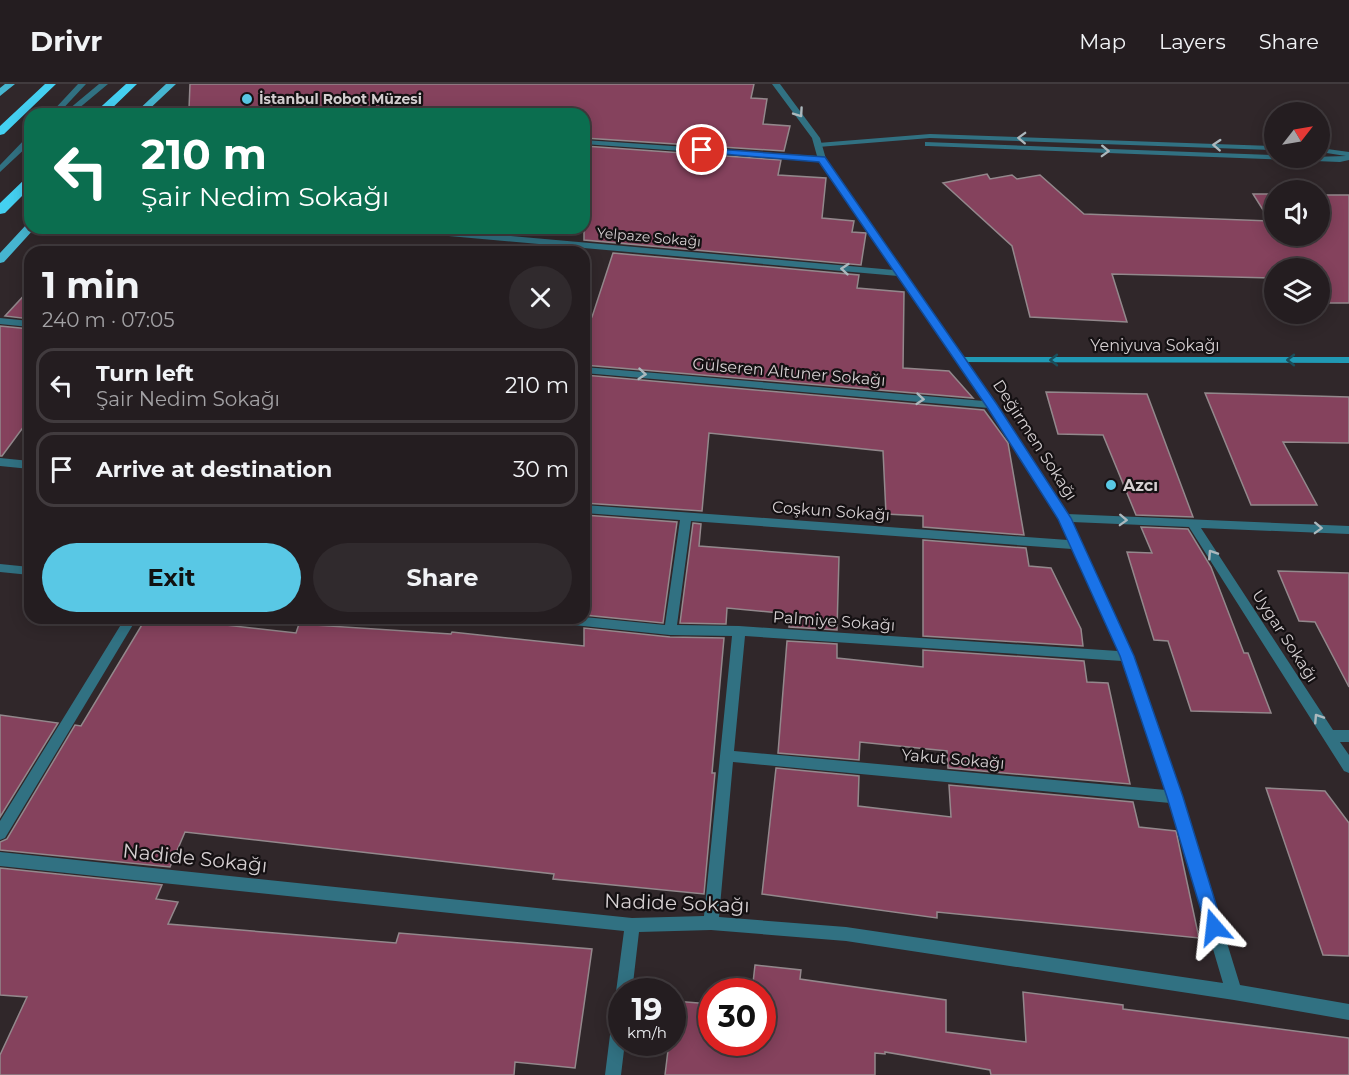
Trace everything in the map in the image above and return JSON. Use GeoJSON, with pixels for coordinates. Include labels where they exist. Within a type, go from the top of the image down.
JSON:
{"type":"FeatureCollection","features":[{"type":"Feature","properties":{"kind":"highway"},"geometry":{"type":"LineString","coordinates":[[26,108],[51,84]]}},
{"type":"Feature","properties":{"kind":"highway"},"geometry":{"type":"LineString","coordinates":[[106,108],[132,84]]}},
{"type":"Feature","properties":{"kind":"highway"},"geometry":{"type":"LineString","coordinates":[[0,132],[24,109]]}},
{"type":"Feature","properties":{"kind":"highway"},"geometry":{"type":"LineString","coordinates":[[0,210],[24,186]]}},
{"type":"Feature","properties":{"kind":"main road"},"geometry":{"type":"LineString","coordinates":[[0,93],[10,84]]}},
{"type":"Feature","properties":{"kind":"main road"},"geometry":{"type":"LineString","coordinates":[[145,108],[171,84]]}},
{"type":"Feature","properties":{"kind":"main road"},"geometry":{"type":"LineString","coordinates":[[0,260],[24,234]]}},
{"type":"Feature","properties":{"kind":"street"},"geometry":{"type":"LineString","coordinates":[[60,108],[82,84]]}},
{"type":"Feature","properties":{"kind":"street"},"geometry":{"type":"LineString","coordinates":[[74,108],[104,84]]}},
{"type":"Feature","properties":{"kind":"street","name":"Değirmen Sokağı"},"geometry":{"type":"LineString","coordinates":[[776,84],[816,138],[822,159],[962,360],[1065,518],[1127,656],[1175,797],[1234,992]]}},
{"type":"Feature","properties":{"kind":"street"},"geometry":{"type":"LineString","coordinates":[[818,144],[930,136],[1264,148]]}},
{"type":"Feature","properties":{"kind":"street"},"geometry":{"type":"LineString","coordinates":[[858,141],[1264,157]]}},
{"type":"Feature","properties":{"kind":"street"},"geometry":{"type":"LineString","coordinates":[[590,142],[822,159]]}},
{"type":"Feature","properties":{"kind":"street"},"geometry":{"type":"LineString","coordinates":[[2,167],[24,145]]}},
{"type":"Feature","properties":{"kind":"street"},"geometry":{"type":"LineString","coordinates":[[2,167],[24,149]]}},
{"type":"Feature","properties":{"kind":"street"},"geometry":{"type":"LineString","coordinates":[[1330,152],[1349,156]]}},
{"type":"Feature","properties":{"kind":"street"},"geometry":{"type":"LineString","coordinates":[[1330,160],[1340,160],[1349,156]]}},
{"type":"Feature","properties":{"kind":"street","name":"Yelpaze Sokağı"},"geometry":{"type":"LineString","coordinates":[[460,234],[903,274]]}},
{"type":"Feature","properties":{"kind":"street"},"geometry":{"type":"LineString","coordinates":[[0,321],[24,323]]}},
{"type":"Feature","properties":{"kind":"street","name":"Yeniyuva Sokağı"},"geometry":{"type":"LineString","coordinates":[[962,360],[1349,360]]}},
{"type":"Feature","properties":{"kind":"street","name":"Gülseren Altuner Sokağı"},"geometry":{"type":"LineString","coordinates":[[590,371],[992,405]]}},
{"type":"Feature","properties":{"kind":"street"},"geometry":{"type":"LineString","coordinates":[[0,462],[24,464]]}},
{"type":"Feature","properties":{"kind":"street","name":"Coşkun Sokağı"},"geometry":{"type":"LineString","coordinates":[[590,509],[1077,546]]}},
{"type":"Feature","properties":{"kind":"street"},"geometry":{"type":"LineString","coordinates":[[670,630],[686,517]]}},
{"type":"Feature","properties":{"kind":"street"},"geometry":{"type":"LineString","coordinates":[[1065,518],[1349,530]]}},
{"type":"Feature","properties":{"kind":"street","name":"Uygar Sokağı"},"geometry":{"type":"LineString","coordinates":[[1192,523],[1349,767]]}},
{"type":"Feature","properties":{"kind":"street"},"geometry":{"type":"LineString","coordinates":[[0,568],[24,570]]}},
{"type":"Feature","properties":{"kind":"street","name":"Palmiye Sokağı"},"geometry":{"type":"LineString","coordinates":[[590,623],[670,630],[739,631],[1127,656]]}},
{"type":"Feature","properties":{"kind":"street"},"geometry":{"type":"LineString","coordinates":[[0,834],[127,624]]}},
{"type":"Feature","properties":{"kind":"street"},"geometry":{"type":"LineString","coordinates":[[711,922],[739,631]]}},
{"type":"Feature","properties":{"kind":"street"},"geometry":{"type":"LineString","coordinates":[[1330,736],[1349,736]]}},
{"type":"Feature","properties":{"kind":"street","name":"Yakut Sokağı"},"geometry":{"type":"LineString","coordinates":[[727,756],[1175,797]]}},
{"type":"Feature","properties":{"kind":"street","name":"Nadide Sokağı"},"geometry":{"type":"LineString","coordinates":[[0,859],[632,925],[711,922],[846,934],[1234,992],[1349,1012]]}},
{"type":"Feature","properties":{"kind":"street"},"geometry":{"type":"LineString","coordinates":[[626,978],[632,925]]}},
{"type":"Feature","properties":{"kind":"street"},"geometry":{"type":"LineString","coordinates":[[613,1075],[615,1056]]}},
{"type":"Feature","properties":{"kind":"building"},"geometry":{"type":"Polygon","coordinates":[[[190,84],[754,84],[751,98],[767,99],[763,124],[790,126],[784,151],[590,138],[590,108],[189,108],[190,84]]]}},
{"type":"Feature","properties":{"kind":"building"},"geometry":{"type":"Polygon","coordinates":[[[590,146],[781,160],[778,175],[826,178],[822,218],[854,221],[852,232],[866,233],[861,265],[584,240],[584,234],[590,234],[590,146]]]}},
{"type":"Feature","properties":{"kind":"building"},"geometry":{"type":"Polygon","coordinates":[[[987,174],[990,179],[1012,175],[1017,179],[1040,175],[1084,214],[1264,221],[1264,246],[1330,246],[1330,195],[1349,195],[1349,303],[1330,303],[1330,258],[1264,258],[1264,278],[1112,274],[1127,322],[1030,317],[1012,246],[943,183],[987,174]]]}},
{"type":"Feature","properties":{"kind":"building"},"geometry":{"type":"Polygon","coordinates":[[[1253,194],[1264,194],[1264,211],[1253,194]]]}},
{"type":"Feature","properties":{"kind":"building"},"geometry":{"type":"Polygon","coordinates":[[[613,253],[859,275],[857,288],[904,292],[903,368],[949,371],[973,398],[590,366],[590,317],[592,317],[613,253]]]}},
{"type":"Feature","properties":{"kind":"building"},"geometry":{"type":"Polygon","coordinates":[[[24,295],[24,318],[5,316],[24,295]]]}},
{"type":"Feature","properties":{"kind":"building"},"geometry":{"type":"Polygon","coordinates":[[[0,326],[24,328],[24,426],[0,456],[0,326]]]}},
{"type":"Feature","properties":{"kind":"building"},"geometry":{"type":"Polygon","coordinates":[[[590,376],[984,410],[1008,443],[1024,535],[923,527],[923,516],[886,514],[883,451],[709,433],[702,511],[590,503],[590,376]]]}},
{"type":"Feature","properties":{"kind":"building"},"geometry":{"type":"Polygon","coordinates":[[[1046,392],[1147,394],[1193,517],[1136,515],[1103,435],[1058,434],[1046,392]]]}},
{"type":"Feature","properties":{"kind":"building"},"geometry":{"type":"Polygon","coordinates":[[[1205,393],[1349,397],[1349,443],[1283,442],[1317,505],[1251,505],[1205,393]]]}},
{"type":"Feature","properties":{"kind":"building"},"geometry":{"type":"Polygon","coordinates":[[[590,515],[677,522],[663,623],[590,616],[590,515]]]}},
{"type":"Feature","properties":{"kind":"building"},"geometry":{"type":"Polygon","coordinates":[[[693,523],[701,524],[699,546],[839,557],[837,630],[789,627],[790,614],[727,608],[726,624],[680,623],[693,523]]]}},
{"type":"Feature","properties":{"kind":"building"},"geometry":{"type":"Polygon","coordinates":[[[1141,527],[1188,529],[1211,567],[1244,653],[1248,653],[1271,713],[1191,711],[1168,641],[1154,640],[1127,552],[1152,553],[1141,527]]]}},
{"type":"Feature","properties":{"kind":"building"},"geometry":{"type":"Polygon","coordinates":[[[923,540],[1026,548],[1029,566],[1051,568],[1081,629],[1083,646],[923,636],[923,540]]]}},
{"type":"Feature","properties":{"kind":"building"},"geometry":{"type":"Polygon","coordinates":[[[1278,571],[1349,573],[1349,687],[1315,622],[1299,621],[1278,571]]]}},
{"type":"Feature","properties":{"kind":"building"},"geometry":{"type":"Polygon","coordinates":[[[142,624],[217,624],[296,633],[299,624],[451,634],[452,632],[584,646],[584,628],[670,637],[724,638],[704,894],[553,879],[554,874],[185,832],[170,867],[0,850],[0,842],[7,839],[75,725],[81,726],[142,624]]]}},
{"type":"Feature","properties":{"kind":"building"},"geometry":{"type":"Polygon","coordinates":[[[787,641],[837,644],[837,658],[923,667],[923,650],[1084,661],[1087,682],[1108,683],[1130,784],[948,768],[947,751],[860,742],[859,760],[778,753],[787,641]]]}},
{"type":"Feature","properties":{"kind":"building"},"geometry":{"type":"Polygon","coordinates":[[[0,715],[58,723],[0,817],[0,715]]]}},
{"type":"Feature","properties":{"kind":"building"},"geometry":{"type":"Polygon","coordinates":[[[776,768],[859,776],[858,806],[951,817],[949,785],[1133,802],[1139,827],[1176,831],[1199,938],[937,912],[937,918],[762,894],[776,768]]]}},
{"type":"Feature","properties":{"kind":"building"},"geometry":{"type":"Polygon","coordinates":[[[1266,788],[1325,791],[1349,823],[1349,956],[1323,955],[1266,788]]]}},
{"type":"Feature","properties":{"kind":"building"},"geometry":{"type":"Polygon","coordinates":[[[0,868],[162,885],[156,899],[178,902],[168,924],[396,943],[399,933],[592,949],[575,1068],[515,1062],[514,1075],[0,1075],[0,1055],[27,997],[0,995],[0,868]]]}},
{"type":"Feature","properties":{"kind":"building"},"geometry":{"type":"Polygon","coordinates":[[[755,965],[801,970],[800,979],[946,1000],[946,1032],[1026,1042],[1023,992],[1123,1005],[1123,1009],[1349,1038],[1349,1075],[991,1075],[990,1070],[885,1052],[885,1054],[875,1053],[875,1075],[665,1075],[667,1056],[686,1056],[686,1002],[698,1003],[698,1056],[776,1056],[776,978],[754,978],[755,965]]]}},
{"type":"Feature","properties":{"kind":"place","name":"İstanbul Robot Müzesi"},"geometry":{"type":"Point","coordinates":[247,99]}},
{"type":"Feature","properties":{"kind":"place","name":"Azcı"},"geometry":{"type":"Point","coordinates":[1111,485]}},
{"type":"Feature","properties":{"kind":"route"},"geometry":{"type":"LineString","coordinates":[[702,150],[822,159],[992,405],[1065,518],[1127,656],[1175,797],[1214,927]]}}]}
